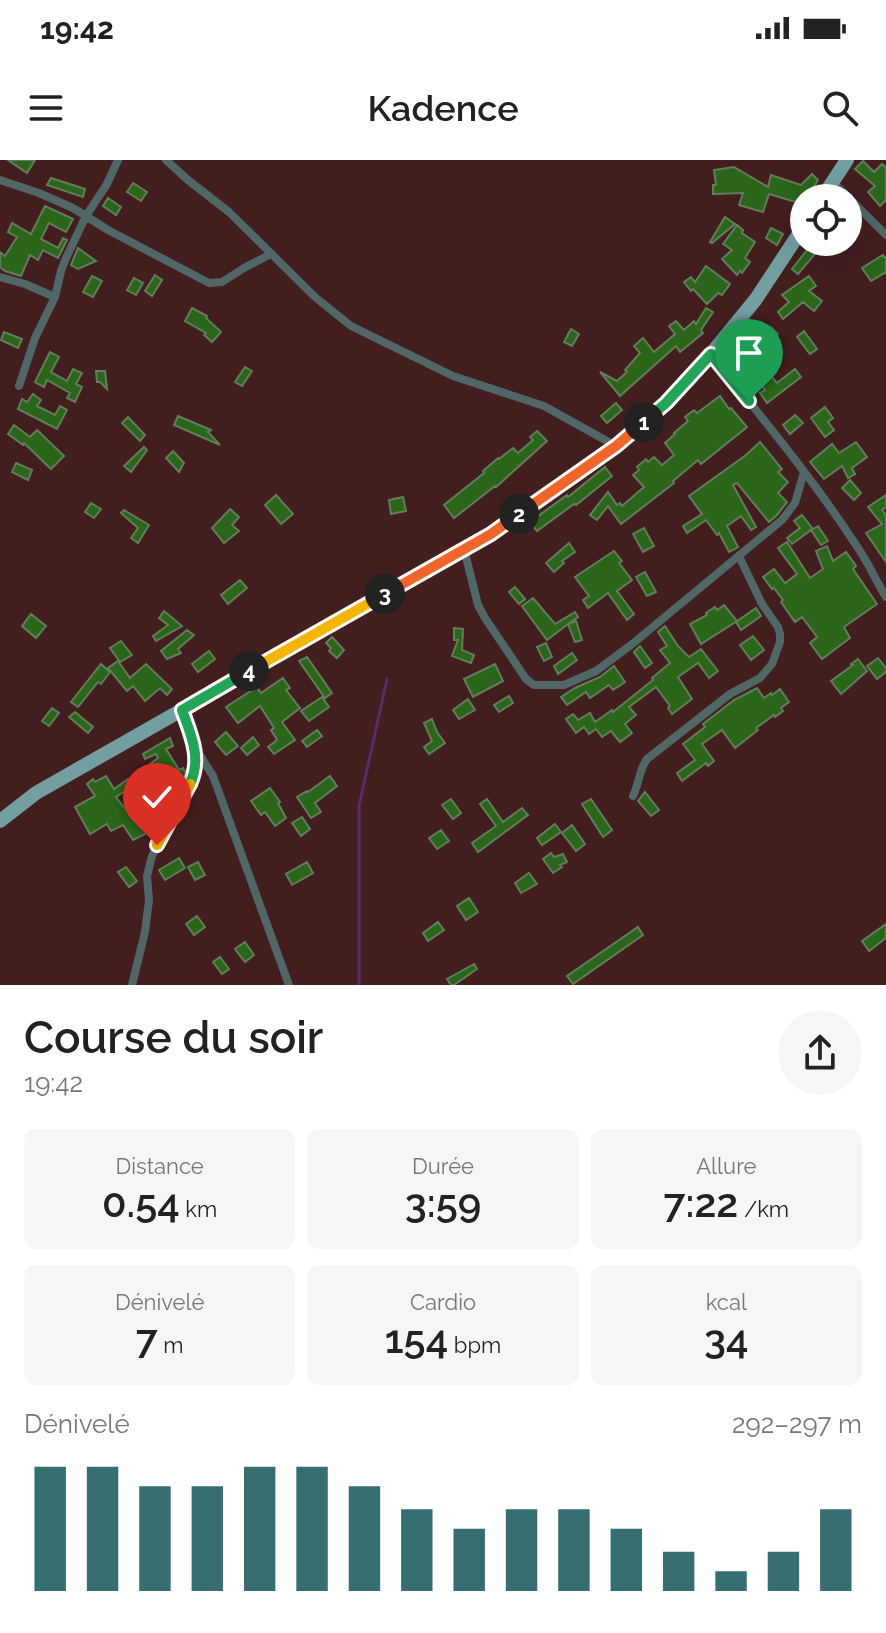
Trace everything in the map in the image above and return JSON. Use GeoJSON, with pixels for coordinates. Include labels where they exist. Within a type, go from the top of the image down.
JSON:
{"type":"FeatureCollection","features":[{"type":"Feature","properties":{"kind":"main road"},"geometry":{"type":"LineString","coordinates":[[833,182],[847,160]]}},
{"type":"Feature","properties":{"kind":"main road"},"geometry":{"type":"LineString","coordinates":[[0,821],[36,793],[491,534],[616,446],[666,403],[711,354],[756,299],[790,247]]}},
{"type":"Feature","properties":{"kind":"street"},"geometry":{"type":"LineString","coordinates":[[19,386],[35,338],[55,297],[61,271],[86,216],[118,160]]}},
{"type":"Feature","properties":{"kind":"street"},"geometry":{"type":"LineString","coordinates":[[166,160],[229,212],[335,315],[363,333],[453,376],[544,406],[616,446]]}},
{"type":"Feature","properties":{"kind":"street"},"geometry":{"type":"LineString","coordinates":[[0,180],[73,208],[209,283],[222,282],[271,254]]}},
{"type":"Feature","properties":{"kind":"street"},"geometry":{"type":"LineString","coordinates":[[833,182],[886,235]]}},
{"type":"Feature","properties":{"kind":"street"},"geometry":{"type":"LineString","coordinates":[[0,277],[55,297]]}},
{"type":"Feature","properties":{"kind":"street"},"geometry":{"type":"LineString","coordinates":[[711,354],[804,472],[861,552],[886,597]]}},
{"type":"Feature","properties":{"kind":"street"},"geometry":{"type":"LineString","coordinates":[[464,549],[478,605],[526,679],[534,685],[569,684],[596,671],[631,645],[790,511],[804,472]]}},
{"type":"Feature","properties":{"kind":"street"},"geometry":{"type":"LineString","coordinates":[[633,796],[647,759],[722,700],[760,678],[772,664],[780,642],[778,627],[762,604],[739,556]]}},
{"type":"Feature","properties":{"kind":"street"},"geometry":{"type":"LineString","coordinates":[[182,710],[196,749],[213,776],[289,985]]}},
{"type":"Feature","properties":{"kind":"street"},"geometry":{"type":"LineString","coordinates":[[132,985],[148,914],[147,876],[157,845],[192,780],[196,749]]}},
{"type":"Feature","properties":{"kind":"building"},"geometry":{"type":"Polygon","coordinates":[[[8,160],[35,160],[27,173],[8,160]]]}},
{"type":"Feature","properties":{"kind":"building"},"geometry":{"type":"Polygon","coordinates":[[[863,161],[874,172],[882,164],[886,168],[886,200],[880,206],[868,192],[875,186],[855,169],[863,161]]]}},
{"type":"Feature","properties":{"kind":"building"},"geometry":{"type":"Polygon","coordinates":[[[734,167],[768,187],[771,175],[798,184],[790,184],[790,200],[769,194],[763,212],[739,205],[743,193],[713,194],[713,185],[716,185],[714,170],[734,167]]]}},
{"type":"Feature","properties":{"kind":"building"},"geometry":{"type":"Polygon","coordinates":[[[812,174],[818,180],[816,184],[802,184],[812,174]]]}},
{"type":"Feature","properties":{"kind":"building"},"geometry":{"type":"Polygon","coordinates":[[[51,178],[85,189],[83,197],[47,185],[51,178]]]}},
{"type":"Feature","properties":{"kind":"building"},"geometry":{"type":"Polygon","coordinates":[[[133,183],[147,192],[141,201],[127,192],[133,183]]]}},
{"type":"Feature","properties":{"kind":"building"},"geometry":{"type":"Polygon","coordinates":[[[108,198],[121,207],[116,215],[103,206],[108,198]]]}},
{"type":"Feature","properties":{"kind":"building"},"geometry":{"type":"Polygon","coordinates":[[[45,206],[73,219],[66,232],[49,223],[41,239],[58,248],[63,238],[67,240],[58,258],[43,250],[38,260],[30,255],[21,276],[5,271],[0,267],[0,252],[5,256],[17,237],[8,232],[12,223],[31,234],[45,206]]]}},
{"type":"Feature","properties":{"kind":"building"},"geometry":{"type":"Polygon","coordinates":[[[725,217],[735,224],[710,242],[725,217]]]}},
{"type":"Feature","properties":{"kind":"building"},"geometry":{"type":"Polygon","coordinates":[[[737,225],[755,242],[745,258],[750,262],[737,275],[722,259],[732,250],[723,244],[737,225]]]}},
{"type":"Feature","properties":{"kind":"building"},"geometry":{"type":"Polygon","coordinates":[[[771,228],[783,234],[777,245],[766,238],[771,228]]]}},
{"type":"Feature","properties":{"kind":"building"},"geometry":{"type":"Polygon","coordinates":[[[78,248],[96,261],[78,269],[71,265],[78,248]]]}},
{"type":"Feature","properties":{"kind":"building"},"geometry":{"type":"Polygon","coordinates":[[[883,255],[886,272],[871,281],[862,268],[883,255]]]}},
{"type":"Feature","properties":{"kind":"building"},"geometry":{"type":"Polygon","coordinates":[[[802,256],[813,256],[798,274],[792,269],[802,256]]]}},
{"type":"Feature","properties":{"kind":"building"},"geometry":{"type":"Polygon","coordinates":[[[706,266],[730,284],[722,295],[718,293],[707,304],[684,282],[691,277],[695,282],[706,266]]]}},
{"type":"Feature","properties":{"kind":"building"},"geometry":{"type":"Polygon","coordinates":[[[155,275],[162,280],[152,296],[145,291],[155,275]]]}},
{"type":"Feature","properties":{"kind":"building"},"geometry":{"type":"Polygon","coordinates":[[[92,276],[102,281],[93,297],[83,292],[92,276]]]}},
{"type":"Feature","properties":{"kind":"building"},"geometry":{"type":"Polygon","coordinates":[[[809,276],[816,286],[809,291],[822,301],[814,311],[803,302],[783,319],[778,312],[789,302],[782,295],[809,276]]]}},
{"type":"Feature","properties":{"kind":"building"},"geometry":{"type":"Polygon","coordinates":[[[134,278],[143,283],[136,295],[127,290],[134,278]]]}},
{"type":"Feature","properties":{"kind":"building"},"geometry":{"type":"Polygon","coordinates":[[[192,308],[207,316],[221,332],[212,342],[204,335],[206,333],[185,321],[192,308]]]}},
{"type":"Feature","properties":{"kind":"building"},"geometry":{"type":"Polygon","coordinates":[[[706,308],[713,312],[701,330],[703,333],[680,352],[676,346],[620,396],[600,372],[617,381],[640,353],[634,346],[643,338],[654,352],[675,334],[669,326],[676,321],[684,330],[694,321],[696,324],[706,308]]]}},
{"type":"Feature","properties":{"kind":"building"},"geometry":{"type":"Polygon","coordinates":[[[771,327],[778,334],[772,341],[776,344],[759,362],[777,383],[795,369],[801,377],[767,403],[760,393],[765,390],[753,376],[746,382],[735,370],[739,366],[727,354],[736,345],[745,354],[771,327]]]}},
{"type":"Feature","properties":{"kind":"building"},"geometry":{"type":"Polygon","coordinates":[[[571,329],[579,334],[572,346],[564,342],[571,329]]]}},
{"type":"Feature","properties":{"kind":"building"},"geometry":{"type":"Polygon","coordinates":[[[804,331],[817,349],[810,354],[797,337],[804,331]]]}},
{"type":"Feature","properties":{"kind":"building"},"geometry":{"type":"Polygon","coordinates":[[[4,332],[22,339],[18,348],[1,340],[4,332]]]}},
{"type":"Feature","properties":{"kind":"building"},"geometry":{"type":"Polygon","coordinates":[[[50,352],[59,357],[51,372],[67,381],[73,369],[82,373],[76,384],[82,387],[75,402],[67,398],[70,393],[47,380],[44,387],[35,382],[50,352]]]}},
{"type":"Feature","properties":{"kind":"building"},"geometry":{"type":"Polygon","coordinates":[[[245,367],[252,371],[242,386],[235,382],[245,367]]]}},
{"type":"Feature","properties":{"kind":"building"},"geometry":{"type":"Polygon","coordinates":[[[96,371],[105,371],[107,389],[97,382],[96,371]]]}},
{"type":"Feature","properties":{"kind":"building"},"geometry":{"type":"Polygon","coordinates":[[[33,394],[41,400],[37,406],[55,415],[60,406],[67,410],[57,429],[18,409],[22,399],[27,402],[33,394]]]}},
{"type":"Feature","properties":{"kind":"building"},"geometry":{"type":"Polygon","coordinates":[[[720,396],[747,427],[701,464],[698,460],[621,524],[608,506],[597,520],[590,515],[608,492],[617,505],[620,503],[622,506],[644,487],[633,475],[639,470],[637,467],[654,457],[662,465],[674,455],[665,443],[688,421],[685,417],[694,410],[697,413],[720,396]]]}},
{"type":"Feature","properties":{"kind":"building"},"geometry":{"type":"Polygon","coordinates":[[[616,403],[622,410],[607,423],[601,416],[616,403]]]}},
{"type":"Feature","properties":{"kind":"building"},"geometry":{"type":"Polygon","coordinates":[[[825,407],[833,418],[828,422],[834,430],[825,437],[811,418],[825,407]]]}},
{"type":"Feature","properties":{"kind":"building"},"geometry":{"type":"Polygon","coordinates":[[[795,415],[803,423],[790,434],[783,425],[795,415]]]}},
{"type":"Feature","properties":{"kind":"building"},"geometry":{"type":"Polygon","coordinates":[[[178,416],[211,430],[208,432],[220,445],[174,425],[178,416]]]}},
{"type":"Feature","properties":{"kind":"building"},"geometry":{"type":"Polygon","coordinates":[[[128,417],[145,435],[140,441],[122,423],[128,417]]]}},
{"type":"Feature","properties":{"kind":"building"},"geometry":{"type":"Polygon","coordinates":[[[14,425],[30,437],[37,430],[64,456],[51,469],[24,443],[8,434],[14,425]]]}},
{"type":"Feature","properties":{"kind":"building"},"geometry":{"type":"Polygon","coordinates":[[[537,431],[547,441],[496,487],[454,518],[444,505],[498,458],[513,448],[518,453],[533,440],[530,437],[537,431]]]}},
{"type":"Feature","properties":{"kind":"building"},"geometry":{"type":"Polygon","coordinates":[[[760,442],[782,469],[778,472],[788,482],[778,493],[787,502],[777,515],[769,522],[737,483],[733,485],[756,527],[751,530],[741,516],[727,526],[738,547],[729,552],[719,533],[717,535],[706,520],[687,533],[683,526],[702,514],[689,496],[760,442]]]}},
{"type":"Feature","properties":{"kind":"building"},"geometry":{"type":"Polygon","coordinates":[[[856,442],[867,457],[852,468],[855,474],[848,478],[842,466],[824,479],[810,462],[832,444],[839,453],[856,442]]]}},
{"type":"Feature","properties":{"kind":"building"},"geometry":{"type":"Polygon","coordinates":[[[144,447],[147,450],[131,472],[124,466],[144,447]]]}},
{"type":"Feature","properties":{"kind":"building"},"geometry":{"type":"Polygon","coordinates":[[[173,451],[184,463],[179,472],[166,458],[173,451]]]}},
{"type":"Feature","properties":{"kind":"building"},"geometry":{"type":"Polygon","coordinates":[[[16,463],[32,470],[28,480],[12,472],[16,463]]]}},
{"type":"Feature","properties":{"kind":"building"},"geometry":{"type":"Polygon","coordinates":[[[605,467],[612,476],[537,531],[530,522],[605,467]]]}},
{"type":"Feature","properties":{"kind":"building"},"geometry":{"type":"Polygon","coordinates":[[[850,480],[861,493],[854,500],[842,488],[850,480]]]}},
{"type":"Feature","properties":{"kind":"building"},"geometry":{"type":"Polygon","coordinates":[[[276,495],[293,514],[281,524],[265,505],[276,495]]]}},
{"type":"Feature","properties":{"kind":"building"},"geometry":{"type":"Polygon","coordinates":[[[886,495],[886,507],[882,510],[886,515],[886,562],[866,533],[882,524],[868,507],[886,495]]]}},
{"type":"Feature","properties":{"kind":"building"},"geometry":{"type":"Polygon","coordinates":[[[403,497],[406,511],[391,514],[389,500],[403,497]]]}},
{"type":"Feature","properties":{"kind":"building"},"geometry":{"type":"Polygon","coordinates":[[[91,503],[101,509],[94,518],[85,512],[91,503]]]}},
{"type":"Feature","properties":{"kind":"building"},"geometry":{"type":"Polygon","coordinates":[[[230,509],[239,517],[232,525],[239,531],[224,543],[212,528],[230,509]]]}},
{"type":"Feature","properties":{"kind":"building"},"geometry":{"type":"Polygon","coordinates":[[[124,510],[149,525],[138,543],[131,538],[138,528],[121,513],[124,510]]]}},
{"type":"Feature","properties":{"kind":"building"},"geometry":{"type":"Polygon","coordinates":[[[802,515],[813,529],[818,526],[828,541],[821,545],[811,530],[792,544],[787,538],[800,528],[794,521],[802,515]]]}},
{"type":"Feature","properties":{"kind":"building"},"geometry":{"type":"Polygon","coordinates":[[[644,528],[654,546],[643,552],[633,534],[644,528]]]}},
{"type":"Feature","properties":{"kind":"building"},"geometry":{"type":"Polygon","coordinates":[[[787,542],[810,578],[823,569],[816,551],[827,546],[833,561],[846,552],[856,566],[853,569],[877,604],[844,627],[850,638],[822,659],[810,643],[817,637],[802,617],[795,622],[781,602],[783,600],[763,577],[774,569],[785,583],[797,574],[778,548],[787,542]]]}},
{"type":"Feature","properties":{"kind":"building"},"geometry":{"type":"Polygon","coordinates":[[[569,543],[575,552],[562,561],[564,563],[554,572],[546,563],[569,543]]]}},
{"type":"Feature","properties":{"kind":"building"},"geometry":{"type":"Polygon","coordinates":[[[614,551],[632,580],[617,591],[634,614],[627,620],[608,593],[588,608],[583,600],[589,596],[575,577],[614,551]]]}},
{"type":"Feature","properties":{"kind":"building"},"geometry":{"type":"Polygon","coordinates":[[[645,572],[656,592],[647,596],[636,577],[645,572]]]}},
{"type":"Feature","properties":{"kind":"building"},"geometry":{"type":"Polygon","coordinates":[[[240,580],[247,588],[228,604],[221,595],[240,580]]]}},
{"type":"Feature","properties":{"kind":"building"},"geometry":{"type":"Polygon","coordinates":[[[515,587],[525,599],[519,604],[509,592],[515,587]]]}},
{"type":"Feature","properties":{"kind":"building"},"geometry":{"type":"Polygon","coordinates":[[[533,598],[555,624],[575,612],[578,617],[547,640],[522,606],[533,598]]]}},
{"type":"Feature","properties":{"kind":"building"},"geometry":{"type":"Polygon","coordinates":[[[724,605],[737,621],[701,644],[690,624],[715,607],[717,610],[724,605]]]}},
{"type":"Feature","properties":{"kind":"building"},"geometry":{"type":"Polygon","coordinates":[[[756,608],[761,616],[741,630],[736,622],[756,608]]]}},
{"type":"Feature","properties":{"kind":"building"},"geometry":{"type":"Polygon","coordinates":[[[164,611],[182,626],[156,641],[153,636],[168,625],[159,618],[164,611]]]}},
{"type":"Feature","properties":{"kind":"building"},"geometry":{"type":"Polygon","coordinates":[[[31,614],[46,626],[36,638],[22,626],[31,614]]]}},
{"type":"Feature","properties":{"kind":"building"},"geometry":{"type":"Polygon","coordinates":[[[576,621],[582,640],[575,642],[568,624],[576,621]]]}},
{"type":"Feature","properties":{"kind":"building"},"geometry":{"type":"Polygon","coordinates":[[[665,626],[689,657],[701,649],[718,671],[709,678],[698,663],[678,677],[692,699],[672,714],[656,687],[629,707],[636,715],[625,724],[632,733],[620,742],[611,731],[602,737],[596,729],[589,734],[584,727],[576,733],[566,719],[573,714],[578,720],[590,713],[595,722],[613,712],[670,663],[660,650],[667,646],[658,632],[665,626]]]}},
{"type":"Feature","properties":{"kind":"building"},"geometry":{"type":"Polygon","coordinates":[[[454,628],[463,629],[462,650],[474,655],[471,663],[452,656],[458,640],[454,640],[454,628]]]}},
{"type":"Feature","properties":{"kind":"building"},"geometry":{"type":"Polygon","coordinates":[[[187,630],[194,635],[178,649],[181,653],[167,659],[161,651],[187,630]]]}},
{"type":"Feature","properties":{"kind":"building"},"geometry":{"type":"Polygon","coordinates":[[[753,636],[764,650],[751,660],[740,645],[753,636]]]}},
{"type":"Feature","properties":{"kind":"building"},"geometry":{"type":"Polygon","coordinates":[[[332,637],[344,650],[337,658],[326,643],[332,637]]]}},
{"type":"Feature","properties":{"kind":"building"},"geometry":{"type":"Polygon","coordinates":[[[121,641],[132,655],[120,662],[110,648],[121,641]]]}},
{"type":"Feature","properties":{"kind":"building"},"geometry":{"type":"Polygon","coordinates":[[[546,643],[552,657],[544,661],[537,647],[546,643]]]}},
{"type":"Feature","properties":{"kind":"building"},"geometry":{"type":"Polygon","coordinates":[[[640,646],[652,663],[645,668],[634,652],[640,646]]]}},
{"type":"Feature","properties":{"kind":"building"},"geometry":{"type":"Polygon","coordinates":[[[209,651],[215,659],[198,672],[192,664],[209,651]]]}},
{"type":"Feature","properties":{"kind":"building"},"geometry":{"type":"Polygon","coordinates":[[[572,653],[577,660],[558,674],[554,666],[572,653]]]}},
{"type":"Feature","properties":{"kind":"building"},"geometry":{"type":"Polygon","coordinates":[[[307,657],[332,693],[325,698],[299,661],[307,657]]]}},
{"type":"Feature","properties":{"kind":"building"},"geometry":{"type":"Polygon","coordinates":[[[878,658],[886,672],[877,679],[867,666],[878,658]]]}},
{"type":"Feature","properties":{"kind":"building"},"geometry":{"type":"Polygon","coordinates":[[[858,659],[867,671],[841,694],[831,681],[858,659]]]}},
{"type":"Feature","properties":{"kind":"building"},"geometry":{"type":"Polygon","coordinates":[[[118,661],[130,678],[146,664],[172,689],[167,695],[160,688],[145,701],[133,686],[127,691],[108,668],[118,661]]]}},
{"type":"Feature","properties":{"kind":"building"},"geometry":{"type":"Polygon","coordinates":[[[101,664],[110,672],[78,707],[71,702],[101,664]]]}},
{"type":"Feature","properties":{"kind":"building"},"geometry":{"type":"Polygon","coordinates":[[[495,664],[503,681],[473,697],[464,679],[495,664]]]}},
{"type":"Feature","properties":{"kind":"building"},"geometry":{"type":"Polygon","coordinates":[[[614,666],[625,682],[613,690],[609,685],[590,698],[586,692],[567,705],[561,697],[600,677],[614,666]]]}},
{"type":"Feature","properties":{"kind":"building"},"geometry":{"type":"Polygon","coordinates":[[[283,678],[290,688],[286,690],[300,708],[282,722],[295,740],[274,754],[268,747],[277,740],[271,730],[274,728],[260,706],[238,723],[226,707],[257,687],[261,693],[283,678]]]}},
{"type":"Feature","properties":{"kind":"building"},"geometry":{"type":"Polygon","coordinates":[[[757,688],[764,698],[780,689],[789,702],[781,708],[783,711],[756,728],[758,730],[735,748],[722,730],[702,744],[714,761],[708,766],[706,763],[682,781],[677,773],[695,760],[683,744],[734,700],[757,688]]]}},
{"type":"Feature","properties":{"kind":"building"},"geometry":{"type":"Polygon","coordinates":[[[509,696],[513,703],[499,712],[494,705],[509,696]]]}},
{"type":"Feature","properties":{"kind":"building"},"geometry":{"type":"Polygon","coordinates":[[[322,697],[329,707],[309,721],[301,711],[322,697]]]}},
{"type":"Feature","properties":{"kind":"building"},"geometry":{"type":"Polygon","coordinates":[[[468,699],[475,710],[459,719],[453,710],[468,699]]]}},
{"type":"Feature","properties":{"kind":"building"},"geometry":{"type":"Polygon","coordinates":[[[52,708],[59,713],[49,726],[42,721],[52,708]]]}},
{"type":"Feature","properties":{"kind":"building"},"geometry":{"type":"Polygon","coordinates":[[[75,712],[93,727],[88,733],[69,717],[75,712]]]}},
{"type":"Feature","properties":{"kind":"building"},"geometry":{"type":"Polygon","coordinates":[[[432,719],[445,743],[429,754],[424,747],[432,741],[424,723],[432,719]]]}},
{"type":"Feature","properties":{"kind":"building"},"geometry":{"type":"Polygon","coordinates":[[[317,730],[322,736],[307,747],[302,741],[317,730]]]}},
{"type":"Feature","properties":{"kind":"building"},"geometry":{"type":"Polygon","coordinates":[[[226,732],[238,746],[226,755],[215,742],[226,732]]]}},
{"type":"Feature","properties":{"kind":"building"},"geometry":{"type":"Polygon","coordinates":[[[253,737],[259,745],[247,755],[241,748],[253,737]]]}},
{"type":"Feature","properties":{"kind":"building"},"geometry":{"type":"Polygon","coordinates":[[[170,738],[173,746],[166,749],[179,770],[183,768],[186,773],[183,780],[159,796],[168,808],[144,826],[147,833],[133,840],[123,825],[111,831],[107,824],[90,834],[75,807],[95,796],[87,784],[106,776],[114,789],[128,779],[133,786],[116,797],[129,814],[149,800],[142,791],[152,783],[142,770],[158,758],[156,754],[145,759],[143,754],[170,738]]]}},
{"type":"Feature","properties":{"kind":"building"},"geometry":{"type":"Polygon","coordinates":[[[330,776],[337,786],[315,803],[321,812],[311,818],[297,797],[330,776]]]}},
{"type":"Feature","properties":{"kind":"building"},"geometry":{"type":"Polygon","coordinates":[[[270,788],[286,818],[275,826],[265,812],[261,815],[251,801],[270,788]]]}},
{"type":"Feature","properties":{"kind":"building"},"geometry":{"type":"Polygon","coordinates":[[[645,792],[659,810],[651,816],[638,801],[645,792]]]}},
{"type":"Feature","properties":{"kind":"building"},"geometry":{"type":"Polygon","coordinates":[[[451,799],[461,813],[453,819],[442,805],[451,799]]]}},
{"type":"Feature","properties":{"kind":"building"},"geometry":{"type":"Polygon","coordinates":[[[487,799],[503,822],[522,808],[528,815],[478,852],[472,843],[496,826],[480,804],[487,799]]]}},
{"type":"Feature","properties":{"kind":"building"},"geometry":{"type":"Polygon","coordinates":[[[591,799],[612,830],[603,837],[582,804],[591,799]]]}},
{"type":"Feature","properties":{"kind":"building"},"geometry":{"type":"Polygon","coordinates":[[[302,817],[310,829],[301,836],[292,823],[302,817]]]}},
{"type":"Feature","properties":{"kind":"building"},"geometry":{"type":"Polygon","coordinates":[[[555,824],[561,832],[542,845],[537,838],[555,824]]]}},
{"type":"Feature","properties":{"kind":"building"},"geometry":{"type":"Polygon","coordinates":[[[572,825],[585,844],[576,851],[562,833],[572,825]]]}},
{"type":"Feature","properties":{"kind":"building"},"geometry":{"type":"Polygon","coordinates":[[[441,830],[449,841],[437,849],[429,838],[441,830]]]}},
{"type":"Feature","properties":{"kind":"building"},"geometry":{"type":"Polygon","coordinates":[[[551,853],[554,857],[563,854],[567,862],[553,873],[543,859],[551,853]]]}},
{"type":"Feature","properties":{"kind":"building"},"geometry":{"type":"Polygon","coordinates":[[[179,858],[185,868],[165,880],[159,870],[179,858]]]}},
{"type":"Feature","properties":{"kind":"building"},"geometry":{"type":"Polygon","coordinates":[[[198,862],[205,875],[195,880],[188,867],[198,862]]]}},
{"type":"Feature","properties":{"kind":"building"},"geometry":{"type":"Polygon","coordinates":[[[307,862],[313,873],[292,885],[286,874],[307,862]]]}},
{"type":"Feature","properties":{"kind":"building"},"geometry":{"type":"Polygon","coordinates":[[[126,867],[137,881],[129,887],[118,872],[126,867]]]}},
{"type":"Feature","properties":{"kind":"building"},"geometry":{"type":"Polygon","coordinates":[[[529,873],[537,884],[521,893],[515,883],[529,873]]]}},
{"type":"Feature","properties":{"kind":"building"},"geometry":{"type":"Polygon","coordinates":[[[469,898],[478,912],[466,920],[457,906],[469,898]]]}},
{"type":"Feature","properties":{"kind":"building"},"geometry":{"type":"Polygon","coordinates":[[[197,916],[205,927],[194,935],[186,924],[197,916]]]}},
{"type":"Feature","properties":{"kind":"building"},"geometry":{"type":"Polygon","coordinates":[[[438,922],[444,930],[428,941],[423,933],[438,922]]]}},
{"type":"Feature","properties":{"kind":"building"},"geometry":{"type":"Polygon","coordinates":[[[886,924],[886,938],[869,951],[862,941],[886,924]]]}},
{"type":"Feature","properties":{"kind":"building"},"geometry":{"type":"Polygon","coordinates":[[[638,927],[643,935],[573,984],[567,976],[638,927]]]}},
{"type":"Feature","properties":{"kind":"building"},"geometry":{"type":"Polygon","coordinates":[[[245,942],[254,955],[245,962],[235,949],[245,942]]]}},
{"type":"Feature","properties":{"kind":"building"},"geometry":{"type":"Polygon","coordinates":[[[220,957],[229,969],[222,974],[213,962],[220,957]]]}},
{"type":"Feature","properties":{"kind":"building"},"geometry":{"type":"Polygon","coordinates":[[[474,964],[477,969],[451,985],[447,979],[474,964]]]}},
{"type":"Feature","properties":{"kind":"waterway"},"geometry":{"type":"LineString","coordinates":[[359,985],[359,806],[387,679]]}},
{"type":"Feature","properties":{"kind":"route"},"geometry":{"type":"LineString","coordinates":[[157,845],[195,771],[196,749],[182,710],[491,534],[616,446],[666,403],[711,354],[749,401]]}}]}
